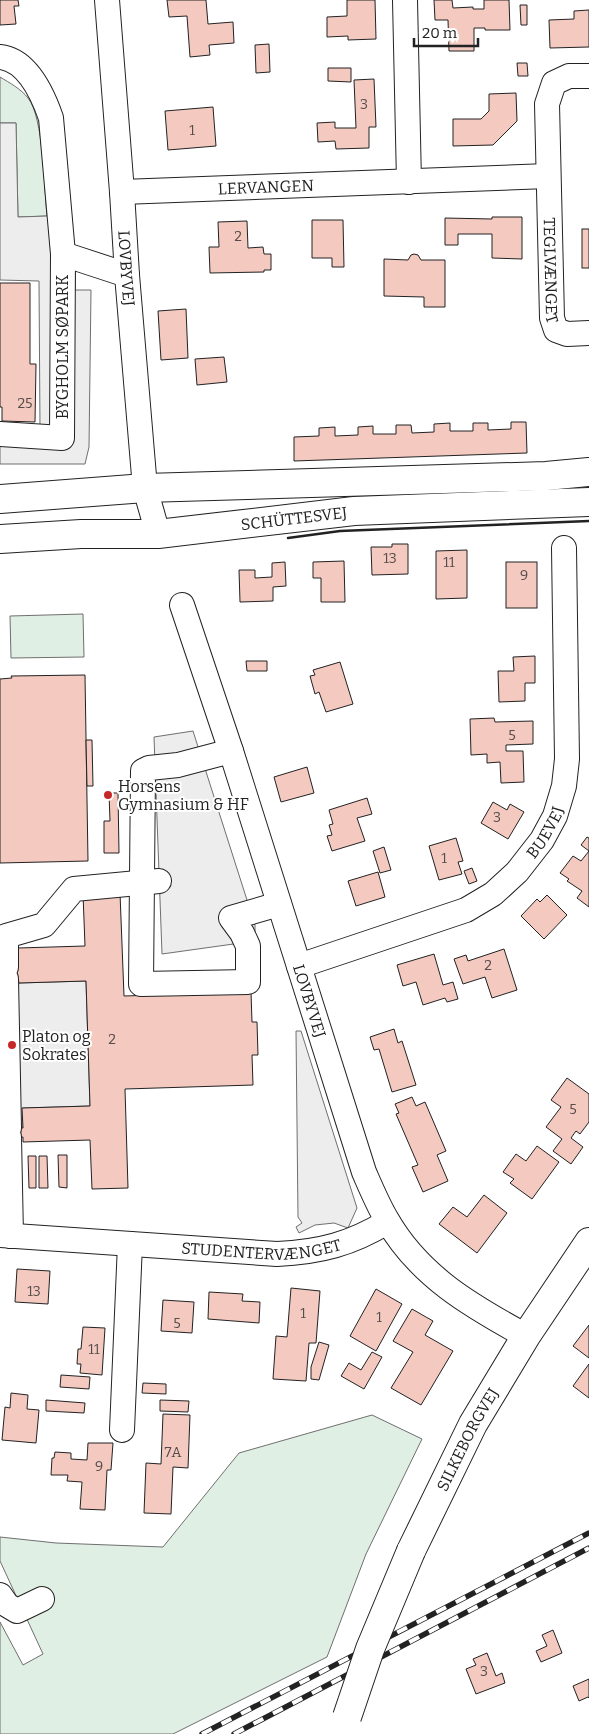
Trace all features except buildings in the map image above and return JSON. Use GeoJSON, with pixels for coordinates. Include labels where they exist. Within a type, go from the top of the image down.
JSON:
{"type":"FeatureCollection","features":[{"type":"Feature","properties":{"kind":"main road","name":"SCHÜTTESVEJ"},"geometry":{"type":"LineString","coordinates":[[0,499],[145,488],[546,476],[589,472]]}},
{"type":"Feature","properties":{"kind":"main road","name":"SCHÜTTESVEJ"},"geometry":{"type":"LineString","coordinates":[[0,539],[81,534],[158,534],[354,511],[589,502]]}},
{"type":"Feature","properties":{"kind":"main road","name":"SILKEBORGVEJ"},"geometry":{"type":"LineString","coordinates":[[344,1726],[370,1649],[411,1551],[474,1424],[526,1336],[587,1249]]}},
{"type":"Feature","properties":{"kind":"street","name":"LOVBYVEJ"},"geometry":{"type":"LineString","coordinates":[[107,0],[145,488],[158,534]]}},
{"type":"Feature","properties":{"kind":"street"},"geometry":{"type":"LineString","coordinates":[[404,0],[409,182]]}},
{"type":"Feature","properties":{"kind":"street","name":"BYGHOLM SØPARK"},"geometry":{"type":"LineString","coordinates":[[0,57],[10,58],[28,74],[45,100],[50,118],[63,254],[62,438],[0,434]]}},
{"type":"Feature","properties":{"kind":"street"},"geometry":{"type":"LineString","coordinates":[[548,176],[547,104],[554,83],[569,76],[589,76]]}},
{"type":"Feature","properties":{"kind":"street","name":"LERVANGEN"},"geometry":{"type":"LineString","coordinates":[[122,192],[548,176]]}},
{"type":"Feature","properties":{"kind":"street","name":"TEGLVÆNGET"},"geometry":{"type":"LineString","coordinates":[[548,176],[552,318],[556,330],[567,334],[589,334]]}},
{"type":"Feature","properties":{"kind":"street","name":"BYGHOLM SØPARK"},"geometry":{"type":"LineString","coordinates":[[63,254],[127,275]]}},
{"type":"Feature","properties":{"kind":"street","name":"BUEVEJ"},"geometry":{"type":"LineString","coordinates":[[298,966],[466,910],[493,894],[517,872],[542,840],[557,808],[564,786],[567,759],[564,548]]}},
{"type":"Feature","properties":{"kind":"street","name":"LOVBYVEJ"},"geometry":{"type":"LineString","coordinates":[[182,605],[231,751],[364,1172],[376,1201],[410,1253],[432,1276],[470,1305],[526,1336]]}},
{"type":"Feature","properties":{"kind":"street"},"geometry":{"type":"LineString","coordinates":[[231,751],[178,766],[149,768],[142,771],[150,882],[141,984],[248,982],[248,946],[242,933],[231,918],[279,904]]}},
{"type":"Feature","properties":{"kind":"street"},"geometry":{"type":"LineString","coordinates":[[6,1236],[9,1133],[6,936],[44,925],[74,889],[150,882]]}},
{"type":"Feature","properties":{"kind":"street","name":"STUDENTERVÆNGET"},"geometry":{"type":"LineString","coordinates":[[6,1236],[277,1254],[295,1253],[340,1244],[357,1239],[388,1222]]}},
{"type":"Feature","properties":{"kind":"street"},"geometry":{"type":"LineString","coordinates":[[122,1430],[130,1244]]}},
{"type":"Feature","properties":{"kind":"street"},"geometry":{"type":"LineString","coordinates":[[0,1595],[7,1605],[17,1611],[42,1599]]}},
{"type":"Feature","properties":{"kind":"green space"},"geometry":{"type":"Polygon","coordinates":[[[0,77],[22,92],[28,98],[33,108],[40,137],[47,216],[18,217],[16,123],[0,123],[0,77]]]}},
{"type":"Feature","properties":{"kind":"green space"},"geometry":{"type":"Polygon","coordinates":[[[83,614],[84,657],[11,658],[10,616],[83,614]]]}},
{"type":"Feature","properties":{"kind":"green space"},"geometry":{"type":"Polygon","coordinates":[[[372,1415],[422,1439],[366,1554],[327,1657],[173,1734],[0,1734],[0,1622],[23,1665],[43,1654],[0,1561],[0,1537],[56,1543],[163,1547],[239,1453],[372,1415]]]}},
{"type":"Feature","properties":{"kind":"shaded area"},"geometry":{"type":"Polygon","coordinates":[[[0,123],[16,123],[18,217],[47,216],[76,249],[75,290],[91,290],[89,447],[85,464],[0,464],[0,429],[40,429],[39,281],[0,280],[0,123]]]}},
{"type":"Feature","properties":{"kind":"shaded area"},"geometry":{"type":"Polygon","coordinates":[[[193,731],[255,925],[255,941],[162,954],[154,737],[193,731]]]}},
{"type":"Feature","properties":{"kind":"shaded area"},"geometry":{"type":"Polygon","coordinates":[[[0,979],[18,979],[19,983],[86,981],[90,1106],[23,1108],[23,1128],[0,1128],[0,979]]]}},
{"type":"Feature","properties":{"kind":"shaded area"},"geometry":{"type":"Polygon","coordinates":[[[296,1031],[301,1031],[357,1208],[348,1228],[334,1223],[315,1225],[299,1233],[296,1227],[302,1223],[298,1217],[296,1031]]]}},
{"type":"Feature","properties":{"kind":"railway"},"geometry":{"type":"LineString","coordinates":[[202,1734],[589,1533]]}},
{"type":"Feature","properties":{"kind":"railway"},"geometry":{"type":"LineString","coordinates":[[234,1734],[589,1548]]}},
{"type":"Feature","properties":{"kind":"wall"},"geometry":{"type":"LineString","coordinates":[[288,538],[340,531],[589,521]]}},
{"type":"Feature","properties":{"kind":"place","name":"Horsens Gymnasium & HF"},"geometry":{"type":"Point","coordinates":[108,795]}},
{"type":"Feature","properties":{"kind":"place","name":"Platon og Sokrates"},"geometry":{"type":"Point","coordinates":[12,1045]}}]}
